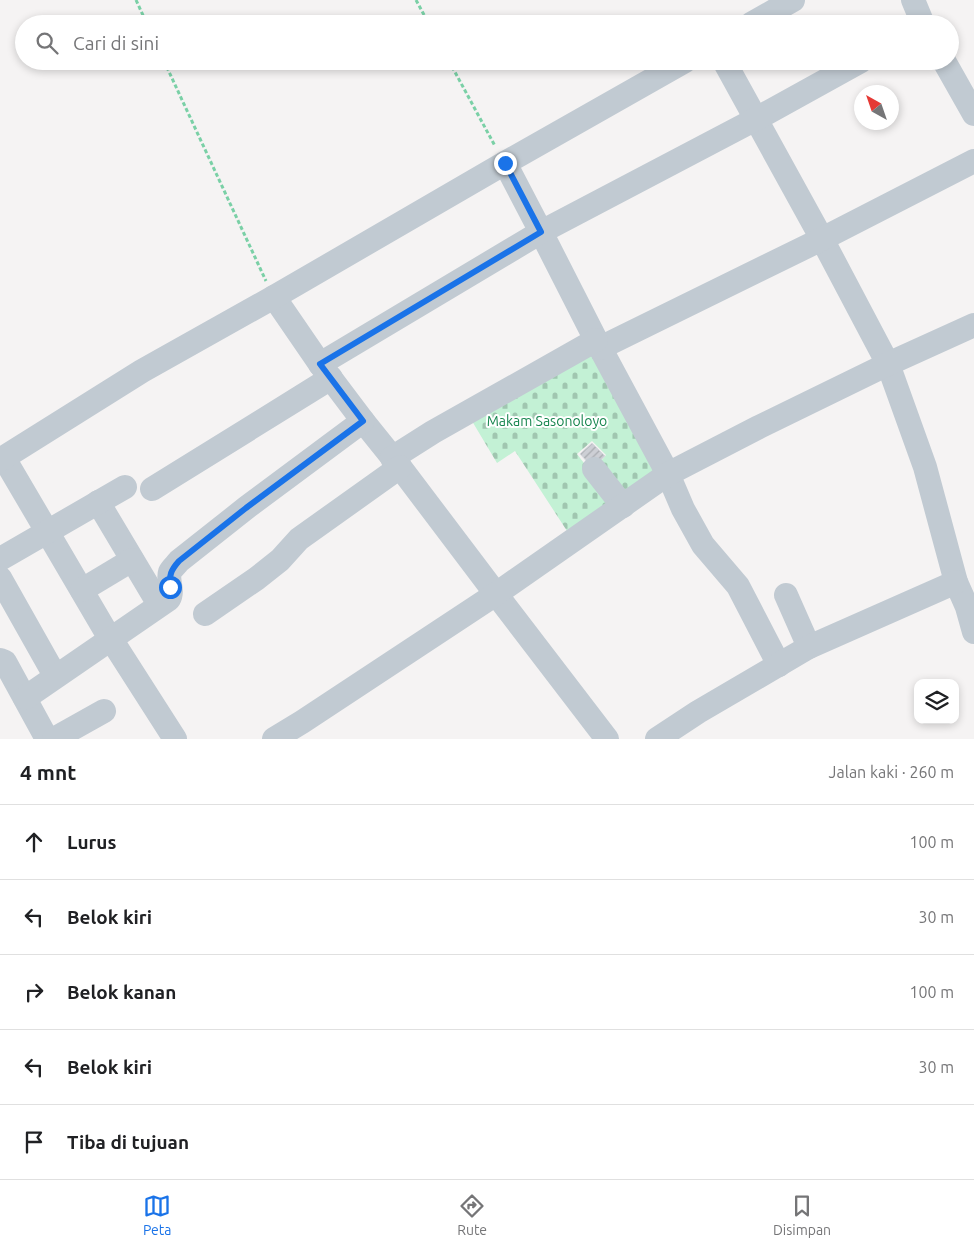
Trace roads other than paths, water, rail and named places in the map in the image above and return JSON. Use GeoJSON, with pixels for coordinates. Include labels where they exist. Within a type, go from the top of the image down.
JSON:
{"type":"FeatureCollection","features":[{"type":"Feature","properties":{"kind":"street"},"geometry":{"type":"LineString","coordinates":[[767,15],[793,0]]}},
{"type":"Feature","properties":{"kind":"street"},"geometry":{"type":"LineString","coordinates":[[913,0],[919,15]]}},
{"type":"Feature","properties":{"kind":"street"},"geometry":{"type":"LineString","coordinates":[[175,739],[110,638],[48,531],[2,459],[142,371],[274,298],[669,70]]}},
{"type":"Feature","properties":{"kind":"street"},"geometry":{"type":"LineString","coordinates":[[729,70],[888,364],[924,467],[956,582],[970,605],[974,632]]}},
{"type":"Feature","properties":{"kind":"street"},"geometry":{"type":"LineString","coordinates":[[152,489],[325,371],[541,232],[845,70]]}},
{"type":"Feature","properties":{"kind":"street"},"geometry":{"type":"LineString","coordinates":[[949,70],[974,114]]}},
{"type":"Feature","properties":{"kind":"street"},"geometry":{"type":"LineString","coordinates":[[205,614],[256,579],[285,556],[299,539],[441,427],[598,344],[822,239],[974,161]]}},
{"type":"Feature","properties":{"kind":"street"},"geometry":{"type":"LineString","coordinates":[[505,163],[598,344],[668,474],[683,509],[703,545],[738,586],[779,665]]}},
{"type":"Feature","properties":{"kind":"street"},"geometry":{"type":"LineString","coordinates":[[274,298],[325,371],[608,739]]}},
{"type":"Feature","properties":{"kind":"street"},"geometry":{"type":"LineString","coordinates":[[274,739],[306,731],[496,594],[668,474],[888,364],[974,325]]}},
{"type":"Feature","properties":{"kind":"street"},"geometry":{"type":"LineString","coordinates":[[25,698],[169,598],[171,592],[170,572],[179,561],[246,508],[363,421]]}},
{"type":"Feature","properties":{"kind":"street"},"geometry":{"type":"LineString","coordinates":[[594,469],[623,506]]}},
{"type":"Feature","properties":{"kind":"street"},"geometry":{"type":"LineString","coordinates":[[0,559],[124,487]]}},
{"type":"Feature","properties":{"kind":"street"},"geometry":{"type":"LineString","coordinates":[[98,502],[154,596]]}},
{"type":"Feature","properties":{"kind":"street"},"geometry":{"type":"LineString","coordinates":[[82,590],[132,560]]}},
{"type":"Feature","properties":{"kind":"street"},"geometry":{"type":"LineString","coordinates":[[0,578],[53,672]]}},
{"type":"Feature","properties":{"kind":"street"},"geometry":{"type":"LineString","coordinates":[[657,739],[698,712],[809,647],[956,582]]}},
{"type":"Feature","properties":{"kind":"street"},"geometry":{"type":"LineString","coordinates":[[786,595],[809,647]]}},
{"type":"Feature","properties":{"kind":"street"},"geometry":{"type":"LineString","coordinates":[[0,660],[6,662],[47,739]]}},
{"type":"Feature","properties":{"kind":"street"},"geometry":{"type":"LineString","coordinates":[[54,739],[104,711]]}},
{"type":"Feature","properties":{"kind":"park label","name":"Makam Sasonoloyo"},"geometry":{"type":"Point","coordinates":[547,421]}}]}
